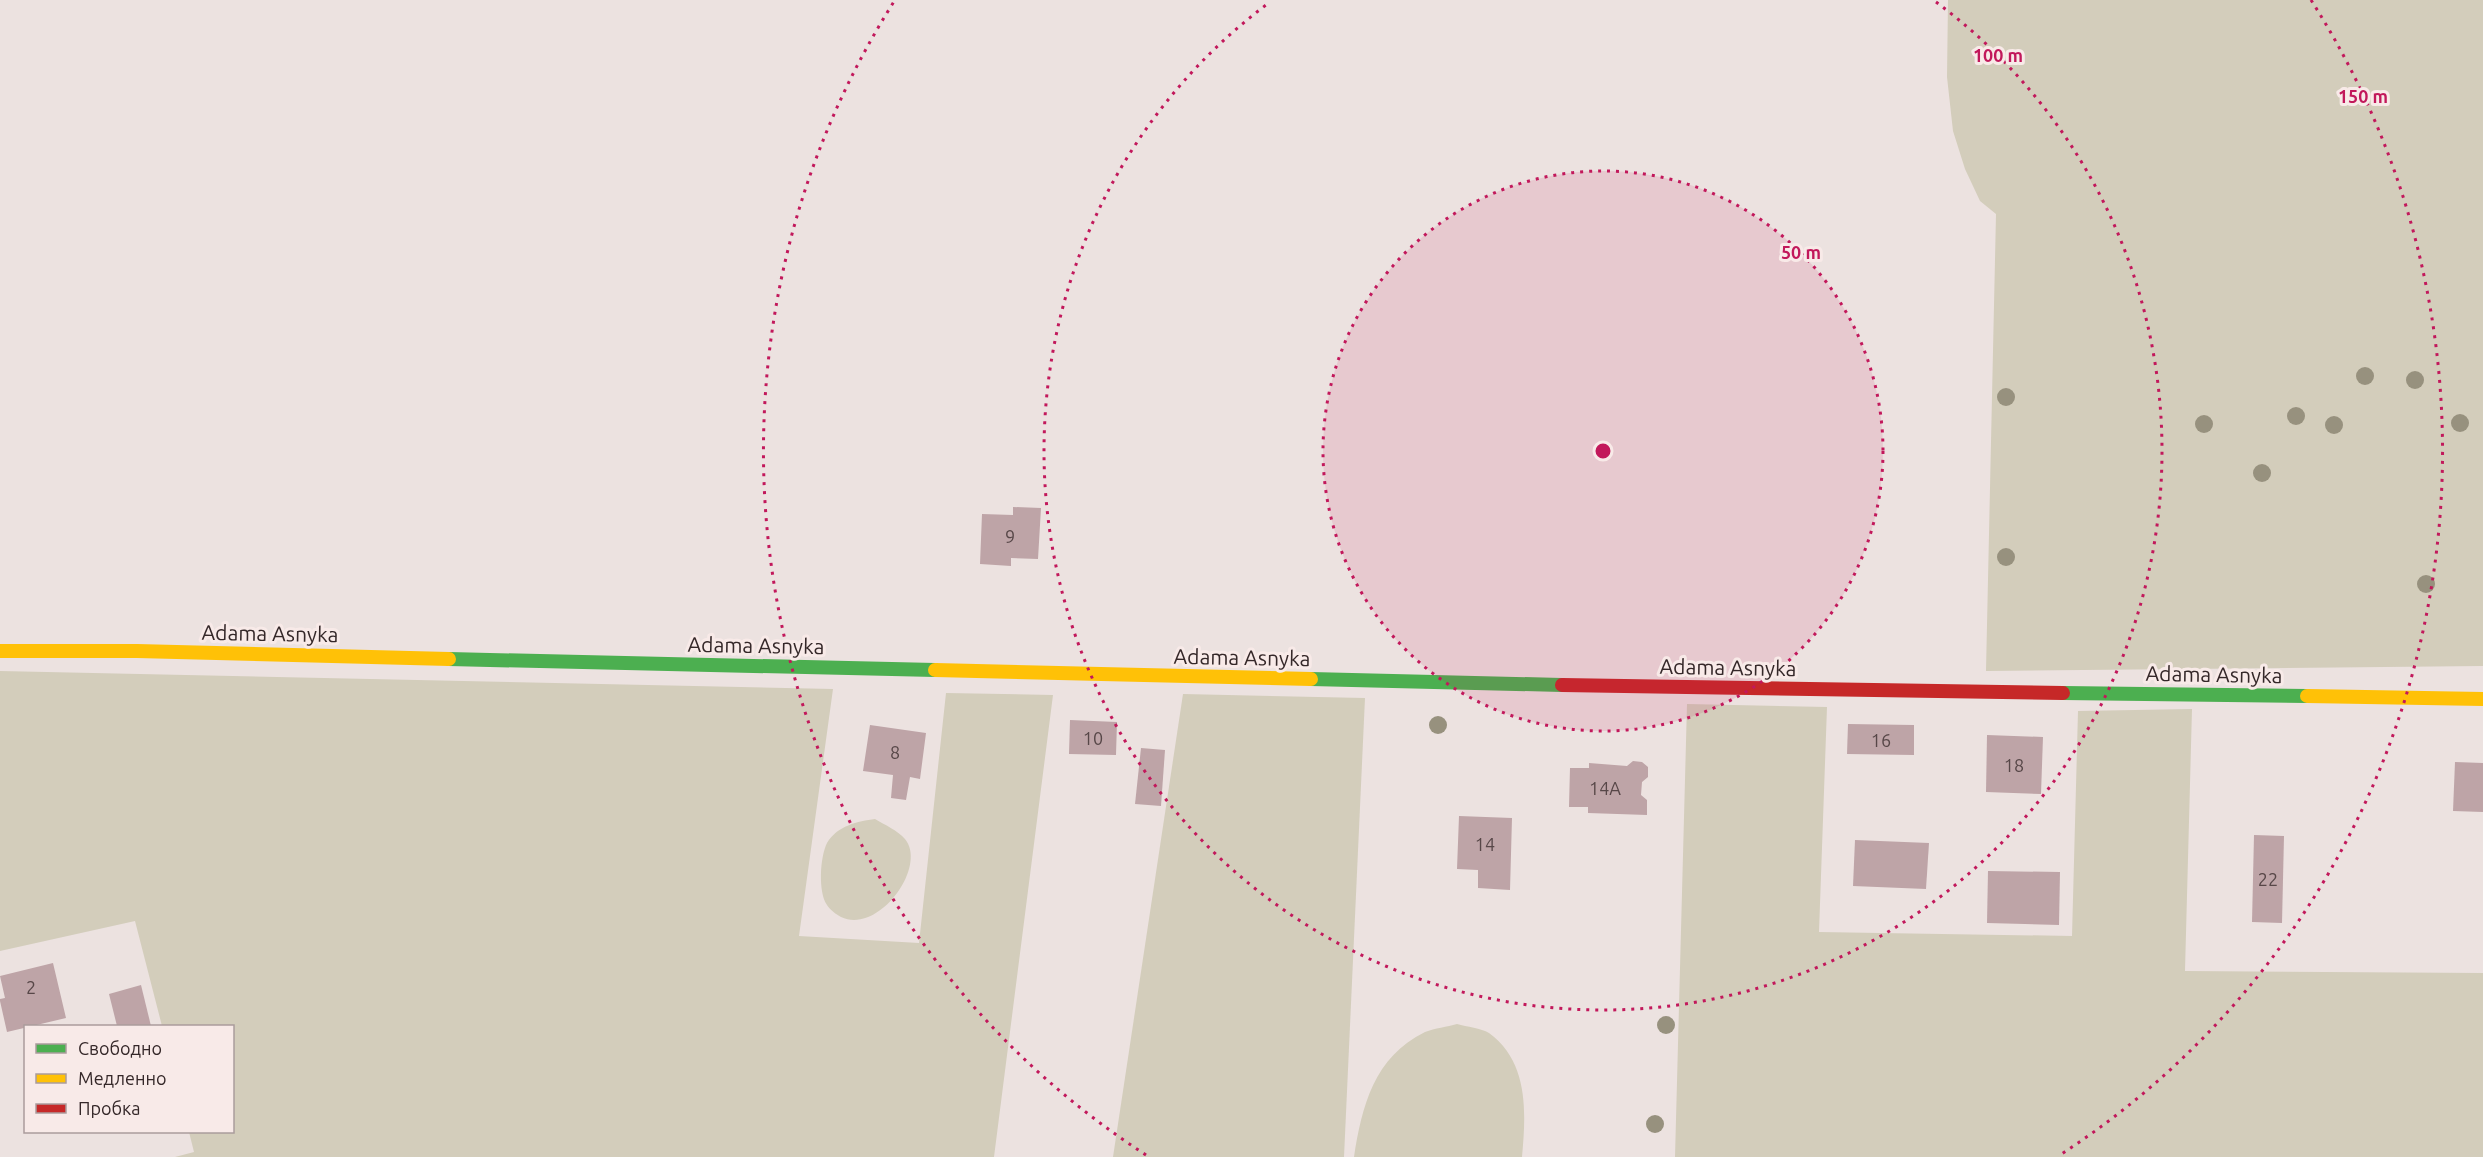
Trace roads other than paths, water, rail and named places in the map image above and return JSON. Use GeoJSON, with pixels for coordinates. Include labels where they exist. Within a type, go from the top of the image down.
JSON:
{"type":"FeatureCollection","features":[{"type":"Feature","properties":{"kind":"street","name":"Adama Asnyka"},"geometry":{"type":"LineString","coordinates":[[0,651],[149,651],[1500,684],[2483,699]]}}]}
